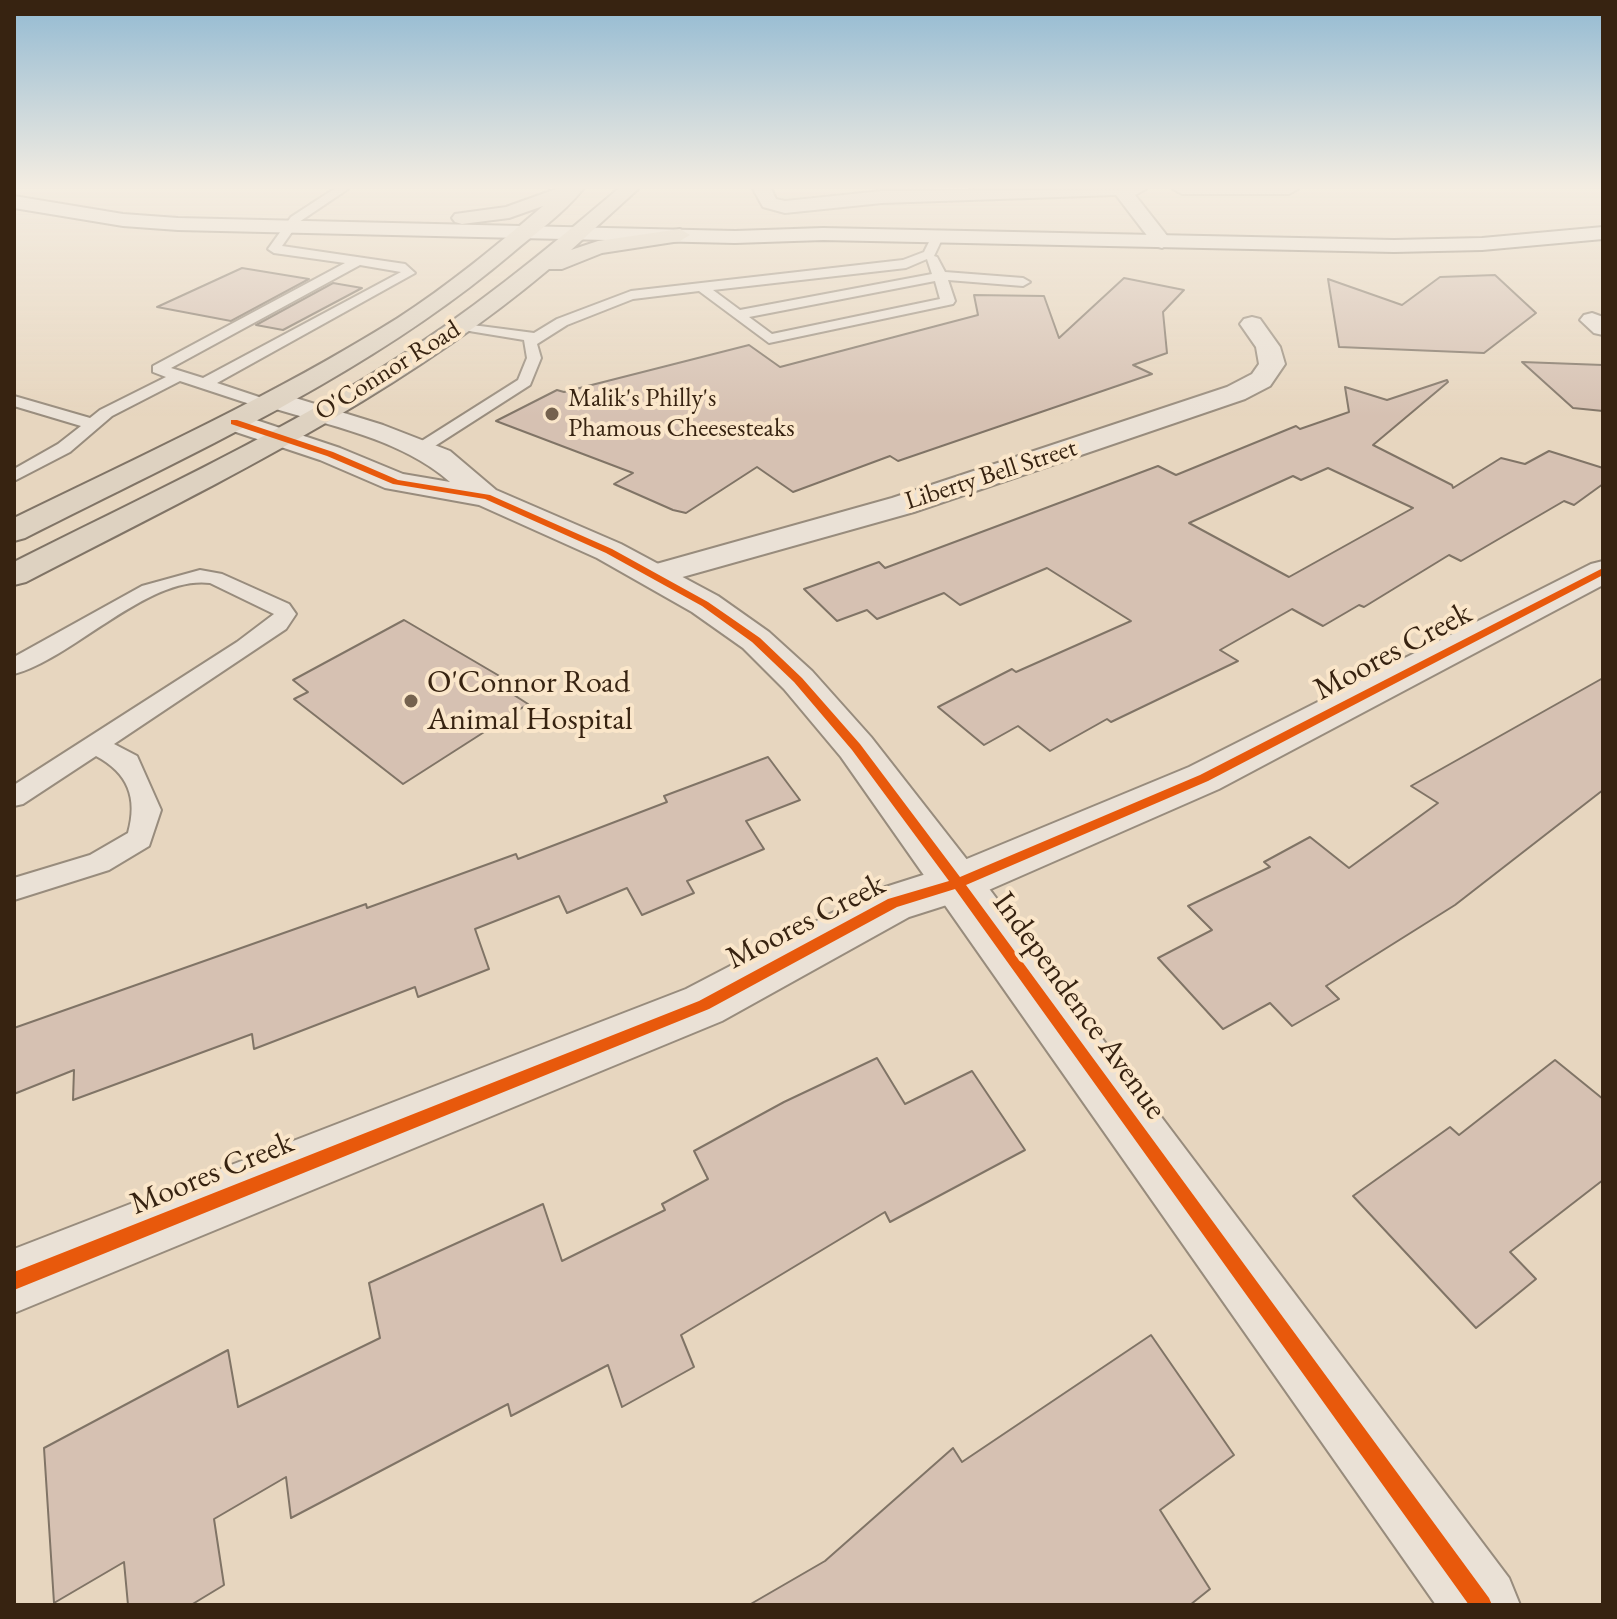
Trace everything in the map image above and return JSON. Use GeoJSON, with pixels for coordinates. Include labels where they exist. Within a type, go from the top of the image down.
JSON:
{"type":"FeatureCollection","features":[{"type":"Feature","properties":{"kind":"highway"},"geometry":{"type":"LineString","coordinates":[[481,269],[482,265]]}},
{"type":"Feature","properties":{"kind":"highway","name":"O'Connor Road"},"geometry":{"type":"LineString","coordinates":[[14,531],[272,402],[408,322],[486,265]]}},
{"type":"Feature","properties":{"kind":"highway","name":"O'Connor Road"},"geometry":{"type":"LineString","coordinates":[[14,575],[379,381],[462,326],[541,265]]}},
{"type":"Feature","properties":{"kind":"highway"},"geometry":{"type":"LineString","coordinates":[[530,274],[554,265]]}},
{"type":"Feature","properties":{"kind":"street","name":"Liberty Bell Street"},"geometry":{"type":"LineString","coordinates":[[654,575],[903,505],[1236,393],[1261,380],[1272,364],[1268,347],[1252,324]]}},
{"type":"Feature","properties":{"kind":"street","name":"Independence Avenue"},"geometry":{"type":"LineString","coordinates":[[272,402],[321,414],[440,457],[487,497]]}},
{"type":"Feature","properties":{"kind":"street","name":"Independence Avenue"},"geometry":{"type":"LineString","coordinates":[[234,422],[396,482],[487,497],[609,551],[705,604],[756,640],[798,680],[856,747],[1482,1605]]}},
{"type":"Feature","properties":{"kind":"street","name":"Moores Creek"},"geometry":{"type":"LineString","coordinates":[[14,1281],[704,1005],[893,903],[958,883],[1204,778],[1603,571]]}},
{"type":"Feature","properties":{"kind":"lane"},"geometry":{"type":"LineString","coordinates":[[272,402],[177,377],[158,369],[351,265]]}},
{"type":"Feature","properties":{"kind":"lane"},"geometry":{"type":"LineString","coordinates":[[204,384],[409,273],[405,268],[382,265]]}},
{"type":"Feature","properties":{"kind":"lane"},"geometry":{"type":"LineString","coordinates":[[418,449],[525,382],[534,358],[529,343],[562,322],[631,295],[901,265]]}},
{"type":"Feature","properties":{"kind":"lane"},"geometry":{"type":"LineString","coordinates":[[700,286],[769,339],[948,301],[937,265]]}},
{"type":"Feature","properties":{"kind":"lane"},"geometry":{"type":"LineString","coordinates":[[737,315],[940,276],[1023,282]]}},
{"type":"Feature","properties":{"kind":"lane"},"geometry":{"type":"LineString","coordinates":[[462,326],[536,338]]}},
{"type":"Feature","properties":{"kind":"lane"},"geometry":{"type":"LineString","coordinates":[[14,476],[64,448],[106,413],[177,377]]}},
{"type":"Feature","properties":{"kind":"lane"},"geometry":{"type":"LineString","coordinates":[[14,401],[93,424]]}},
{"type":"Feature","properties":{"kind":"lane"},"geometry":{"type":"LineString","coordinates":[[14,417],[76,439]]}},
{"type":"Feature","properties":{"kind":"lane"},"geometry":{"type":"LineString","coordinates":[[14,667],[149,590],[182,579],[200,576],[215,578],[282,608],[285,614],[278,624],[14,797]]}},
{"type":"Feature","properties":{"kind":"lane"},"geometry":{"type":"LineString","coordinates":[[14,889],[99,863],[140,839],[148,810],[128,762],[96,745]]}},
{"type":"Feature","properties":{"kind":"building"},"geometry":{"type":"Polygon","coordinates":[[[242,268],[309,279],[231,321],[157,307],[242,268]]]}},
{"type":"Feature","properties":{"kind":"building"},"geometry":{"type":"Polygon","coordinates":[[[1495,275],[1536,313],[1484,353],[1339,347],[1328,279],[1402,305],[1440,277],[1495,275]]]}},
{"type":"Feature","properties":{"kind":"building"},"geometry":{"type":"Polygon","coordinates":[[[1124,278],[1184,290],[1163,312],[1167,353],[1133,365],[1152,374],[898,461],[890,456],[793,492],[757,467],[686,513],[673,510],[614,484],[633,473],[496,421],[557,390],[564,392],[749,345],[780,367],[978,315],[974,295],[1044,296],[1059,338],[1124,278]]]}},
{"type":"Feature","properties":{"kind":"building"},"geometry":{"type":"Polygon","coordinates":[[[333,283],[362,288],[283,330],[256,325],[333,283]]]}},
{"type":"Feature","properties":{"kind":"building"},"geometry":{"type":"Polygon","coordinates":[[[1522,362],[1603,365],[1603,411],[1573,408],[1522,362]]]}},
{"type":"Feature","properties":{"kind":"building"},"geometry":{"type":"Polygon","coordinates":[[[1447,380],[1373,445],[1453,488],[1501,458],[1525,464],[1549,451],[1603,468],[1603,484],[1574,505],[1564,501],[1461,561],[1449,555],[1364,607],[1359,605],[1323,626],[1292,609],[1220,650],[1238,661],[1111,722],[1107,719],[1050,751],[1018,726],[984,745],[938,707],[1012,669],[1016,672],[1131,621],[1047,568],[960,605],[944,593],[877,619],[867,610],[837,621],[804,589],[879,562],[885,568],[1158,466],[1176,475],[1296,426],[1300,429],[1349,412],[1345,387],[1387,400],[1447,380]],[[1328,468],[1301,480],[1293,476],[1189,523],[1289,577],[1413,508],[1328,468]]]}},
{"type":"Feature","properties":{"kind":"building","name":"O'Connor Road Animal Hospital"},"geometry":{"type":"Polygon","coordinates":[[[404,620],[508,681],[500,686],[528,704],[403,784],[294,699],[308,692],[293,680],[404,620]]]}},
{"type":"Feature","properties":{"kind":"building"},"geometry":{"type":"Polygon","coordinates":[[[1603,678],[1603,790],[1455,905],[1326,986],[1339,999],[1292,1026],[1270,1003],[1223,1029],[1158,958],[1212,930],[1188,906],[1270,867],[1264,862],[1310,837],[1349,868],[1438,803],[1411,786],[1603,678]]]}},
{"type":"Feature","properties":{"kind":"building"},"geometry":{"type":"Polygon","coordinates":[[[768,757],[800,800],[746,821],[764,849],[687,881],[694,893],[642,915],[627,888],[567,913],[559,896],[475,929],[489,969],[418,997],[415,987],[254,1049],[252,1034],[73,1100],[74,1070],[14,1094],[14,1028],[366,904],[367,908],[516,854],[518,859],[667,802],[664,796],[768,757]]]}},
{"type":"Feature","properties":{"kind":"building"},"geometry":{"type":"Polygon","coordinates":[[[877,1058],[905,1104],[972,1071],[1025,1150],[890,1222],[885,1212],[681,1335],[694,1367],[622,1407],[608,1365],[511,1416],[508,1404],[291,1518],[286,1477],[214,1519],[224,1585],[191,1605],[128,1605],[124,1562],[54,1603],[44,1448],[228,1350],[238,1407],[380,1338],[369,1283],[543,1204],[562,1261],[665,1210],[662,1204],[708,1179],[694,1151],[784,1102],[877,1058]]]}},
{"type":"Feature","properties":{"kind":"building"},"geometry":{"type":"Polygon","coordinates":[[[1555,1060],[1603,1099],[1603,1180],[1510,1252],[1536,1279],[1476,1328],[1353,1196],[1450,1127],[1459,1135],[1555,1060]]]}},
{"type":"Feature","properties":{"kind":"building"},"geometry":{"type":"Polygon","coordinates":[[[1151,1335],[1234,1455],[1160,1510],[1210,1589],[1190,1605],[749,1605],[825,1561],[953,1448],[962,1462],[1151,1335]]]}},
{"type":"Feature","properties":{"kind":"cycle path"},"geometry":{"type":"LineString","coordinates":[[234,422],[330,454],[396,482],[487,497],[609,551],[705,604],[756,640],[798,680],[856,747],[1482,1605]]}},
{"type":"Feature","properties":{"kind":"cycle path"},"geometry":{"type":"LineString","coordinates":[[14,1281],[704,1005],[893,903],[958,883],[1204,778],[1603,571]]}},
{"type":"Feature","properties":{"kind":"place","name":"Malik's Philly's Phamous Cheesesteaks"},"geometry":{"type":"Point","coordinates":[552,414]}},
{"type":"Feature","properties":{"kind":"place","name":"O'Connor Road Animal Hospital"},"geometry":{"type":"Point","coordinates":[411,701]}}]}
